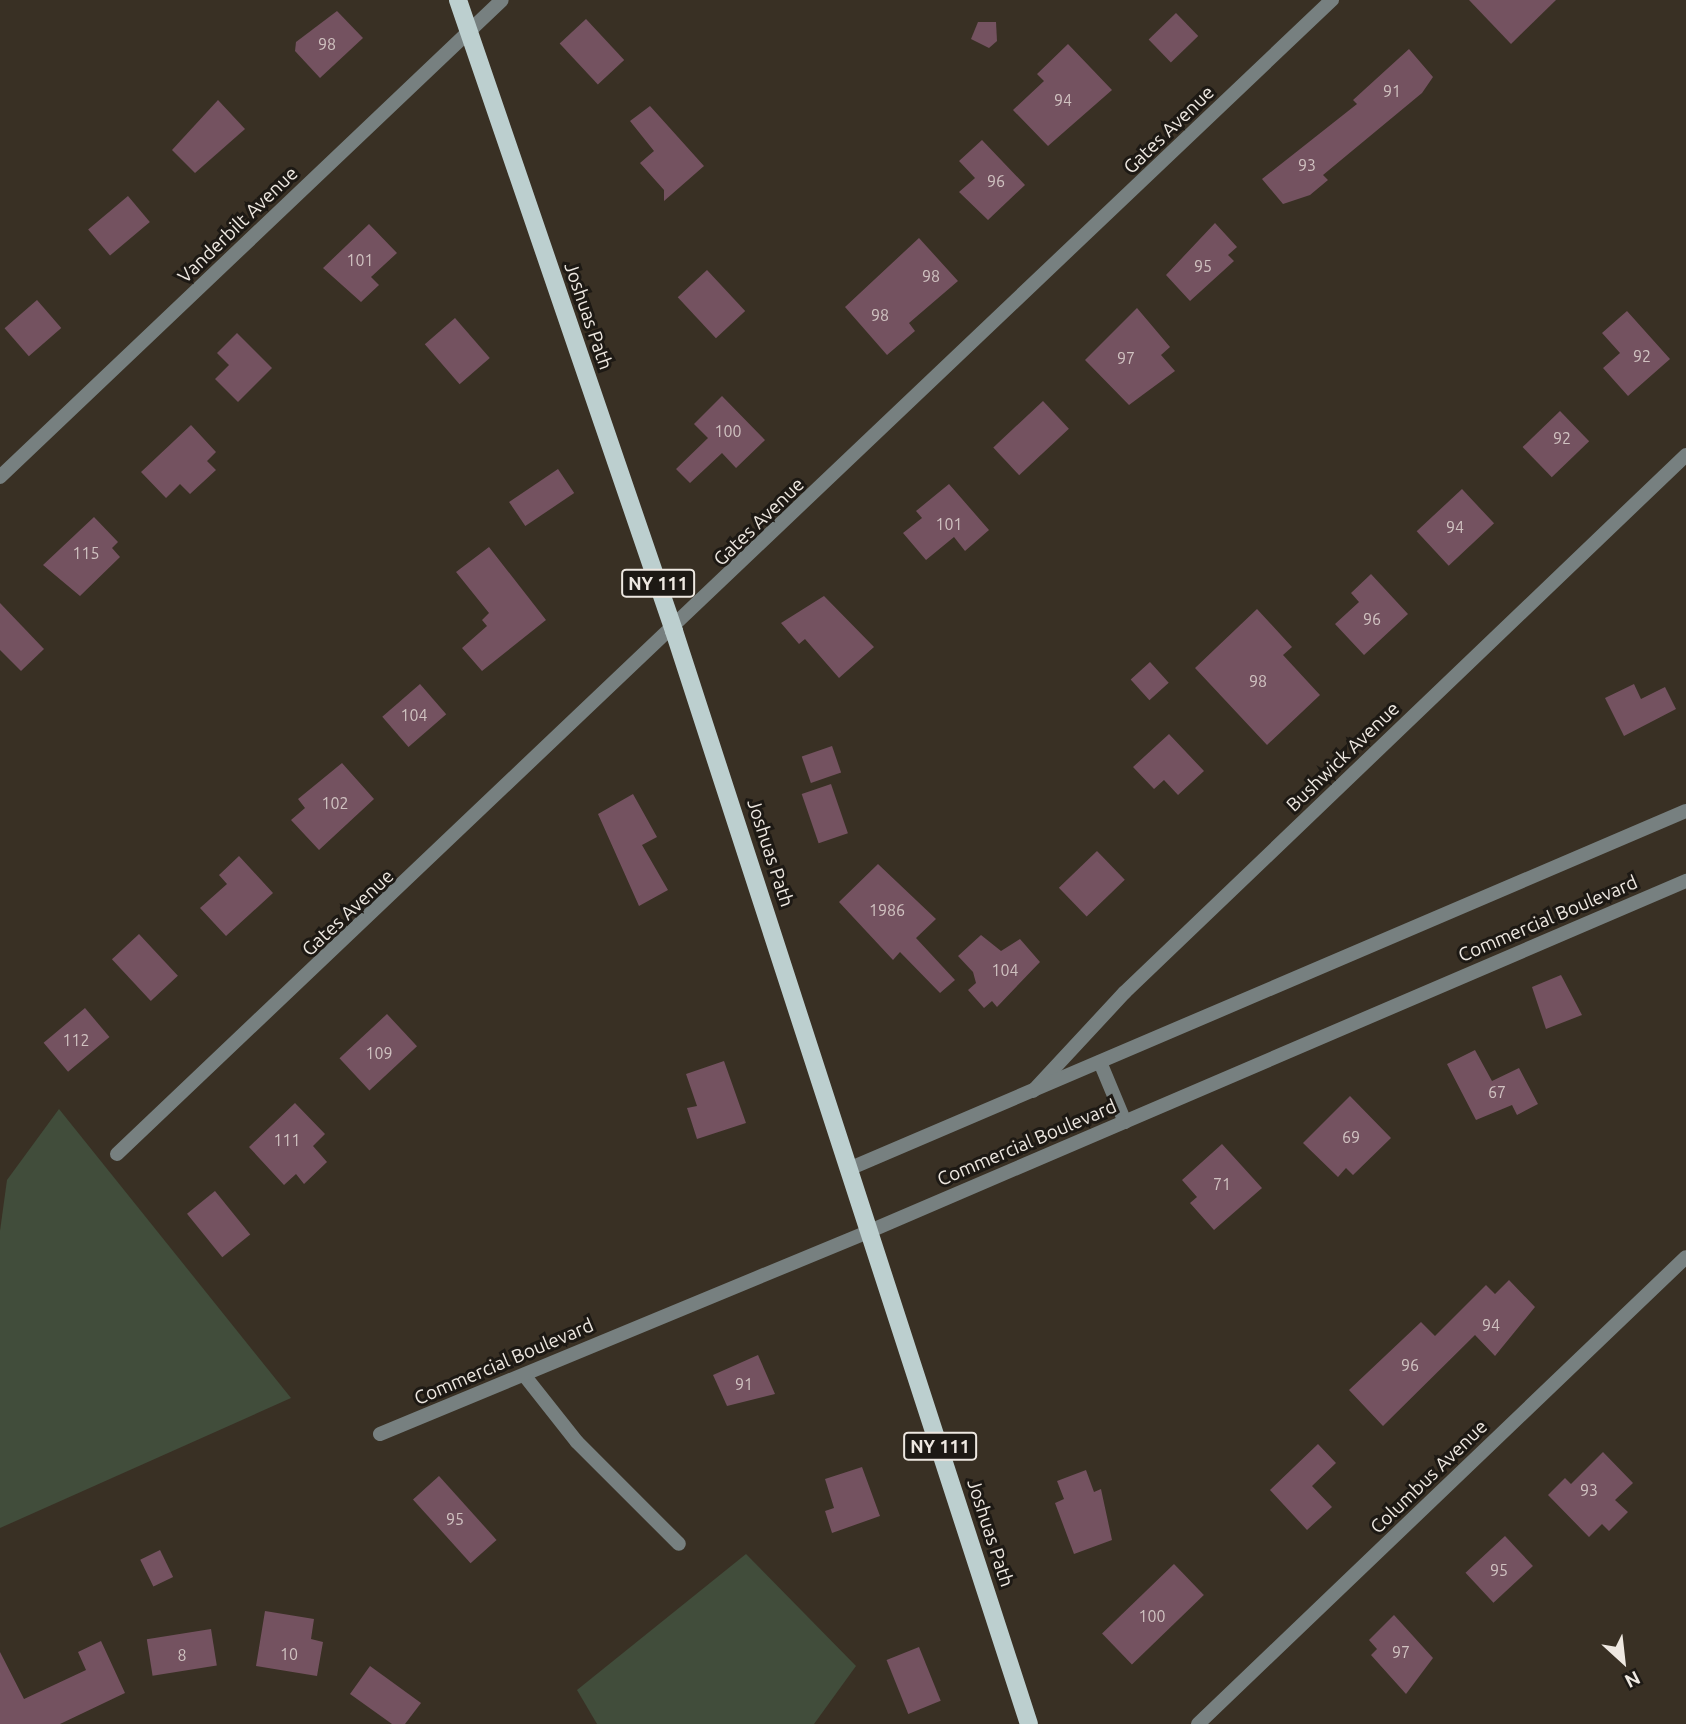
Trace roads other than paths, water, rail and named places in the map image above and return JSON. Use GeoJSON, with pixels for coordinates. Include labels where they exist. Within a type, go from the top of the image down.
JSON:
{"type":"FeatureCollection","features":[{"type":"Feature","properties":{"kind":"main road","name":"Joshuas Path"},"geometry":{"type":"LineString","coordinates":[[458,0],[674,631],[851,1168],[1029,1724]]}},
{"type":"Feature","properties":{"kind":"street","name":"Vanderbilt Avenue"},"geometry":{"type":"LineString","coordinates":[[0,477],[502,0]]}},
{"type":"Feature","properties":{"kind":"street","name":"Gates Avenue"},"geometry":{"type":"LineString","coordinates":[[117,1154],[674,631],[1332,0]]}},
{"type":"Feature","properties":{"kind":"street","name":"Bushwick Avenue"},"geometry":{"type":"LineString","coordinates":[[1032,1091],[1124,993],[1686,455]]}},
{"type":"Feature","properties":{"kind":"street"},"geometry":{"type":"LineString","coordinates":[[851,1168],[1686,811]]}},
{"type":"Feature","properties":{"kind":"street","name":"Commercial Boulevard"},"geometry":{"type":"LineString","coordinates":[[380,1434],[870,1231],[1686,881]]}},
{"type":"Feature","properties":{"kind":"street"},"geometry":{"type":"LineString","coordinates":[[1100,1062],[1125,1122]]}},
{"type":"Feature","properties":{"kind":"street","name":"Columbus Avenue"},"geometry":{"type":"LineString","coordinates":[[1198,1724],[1686,1256]]}},
{"type":"Feature","properties":{"kind":"street"},"geometry":{"type":"LineString","coordinates":[[524,1375],[577,1442],[679,1544]]}}]}
